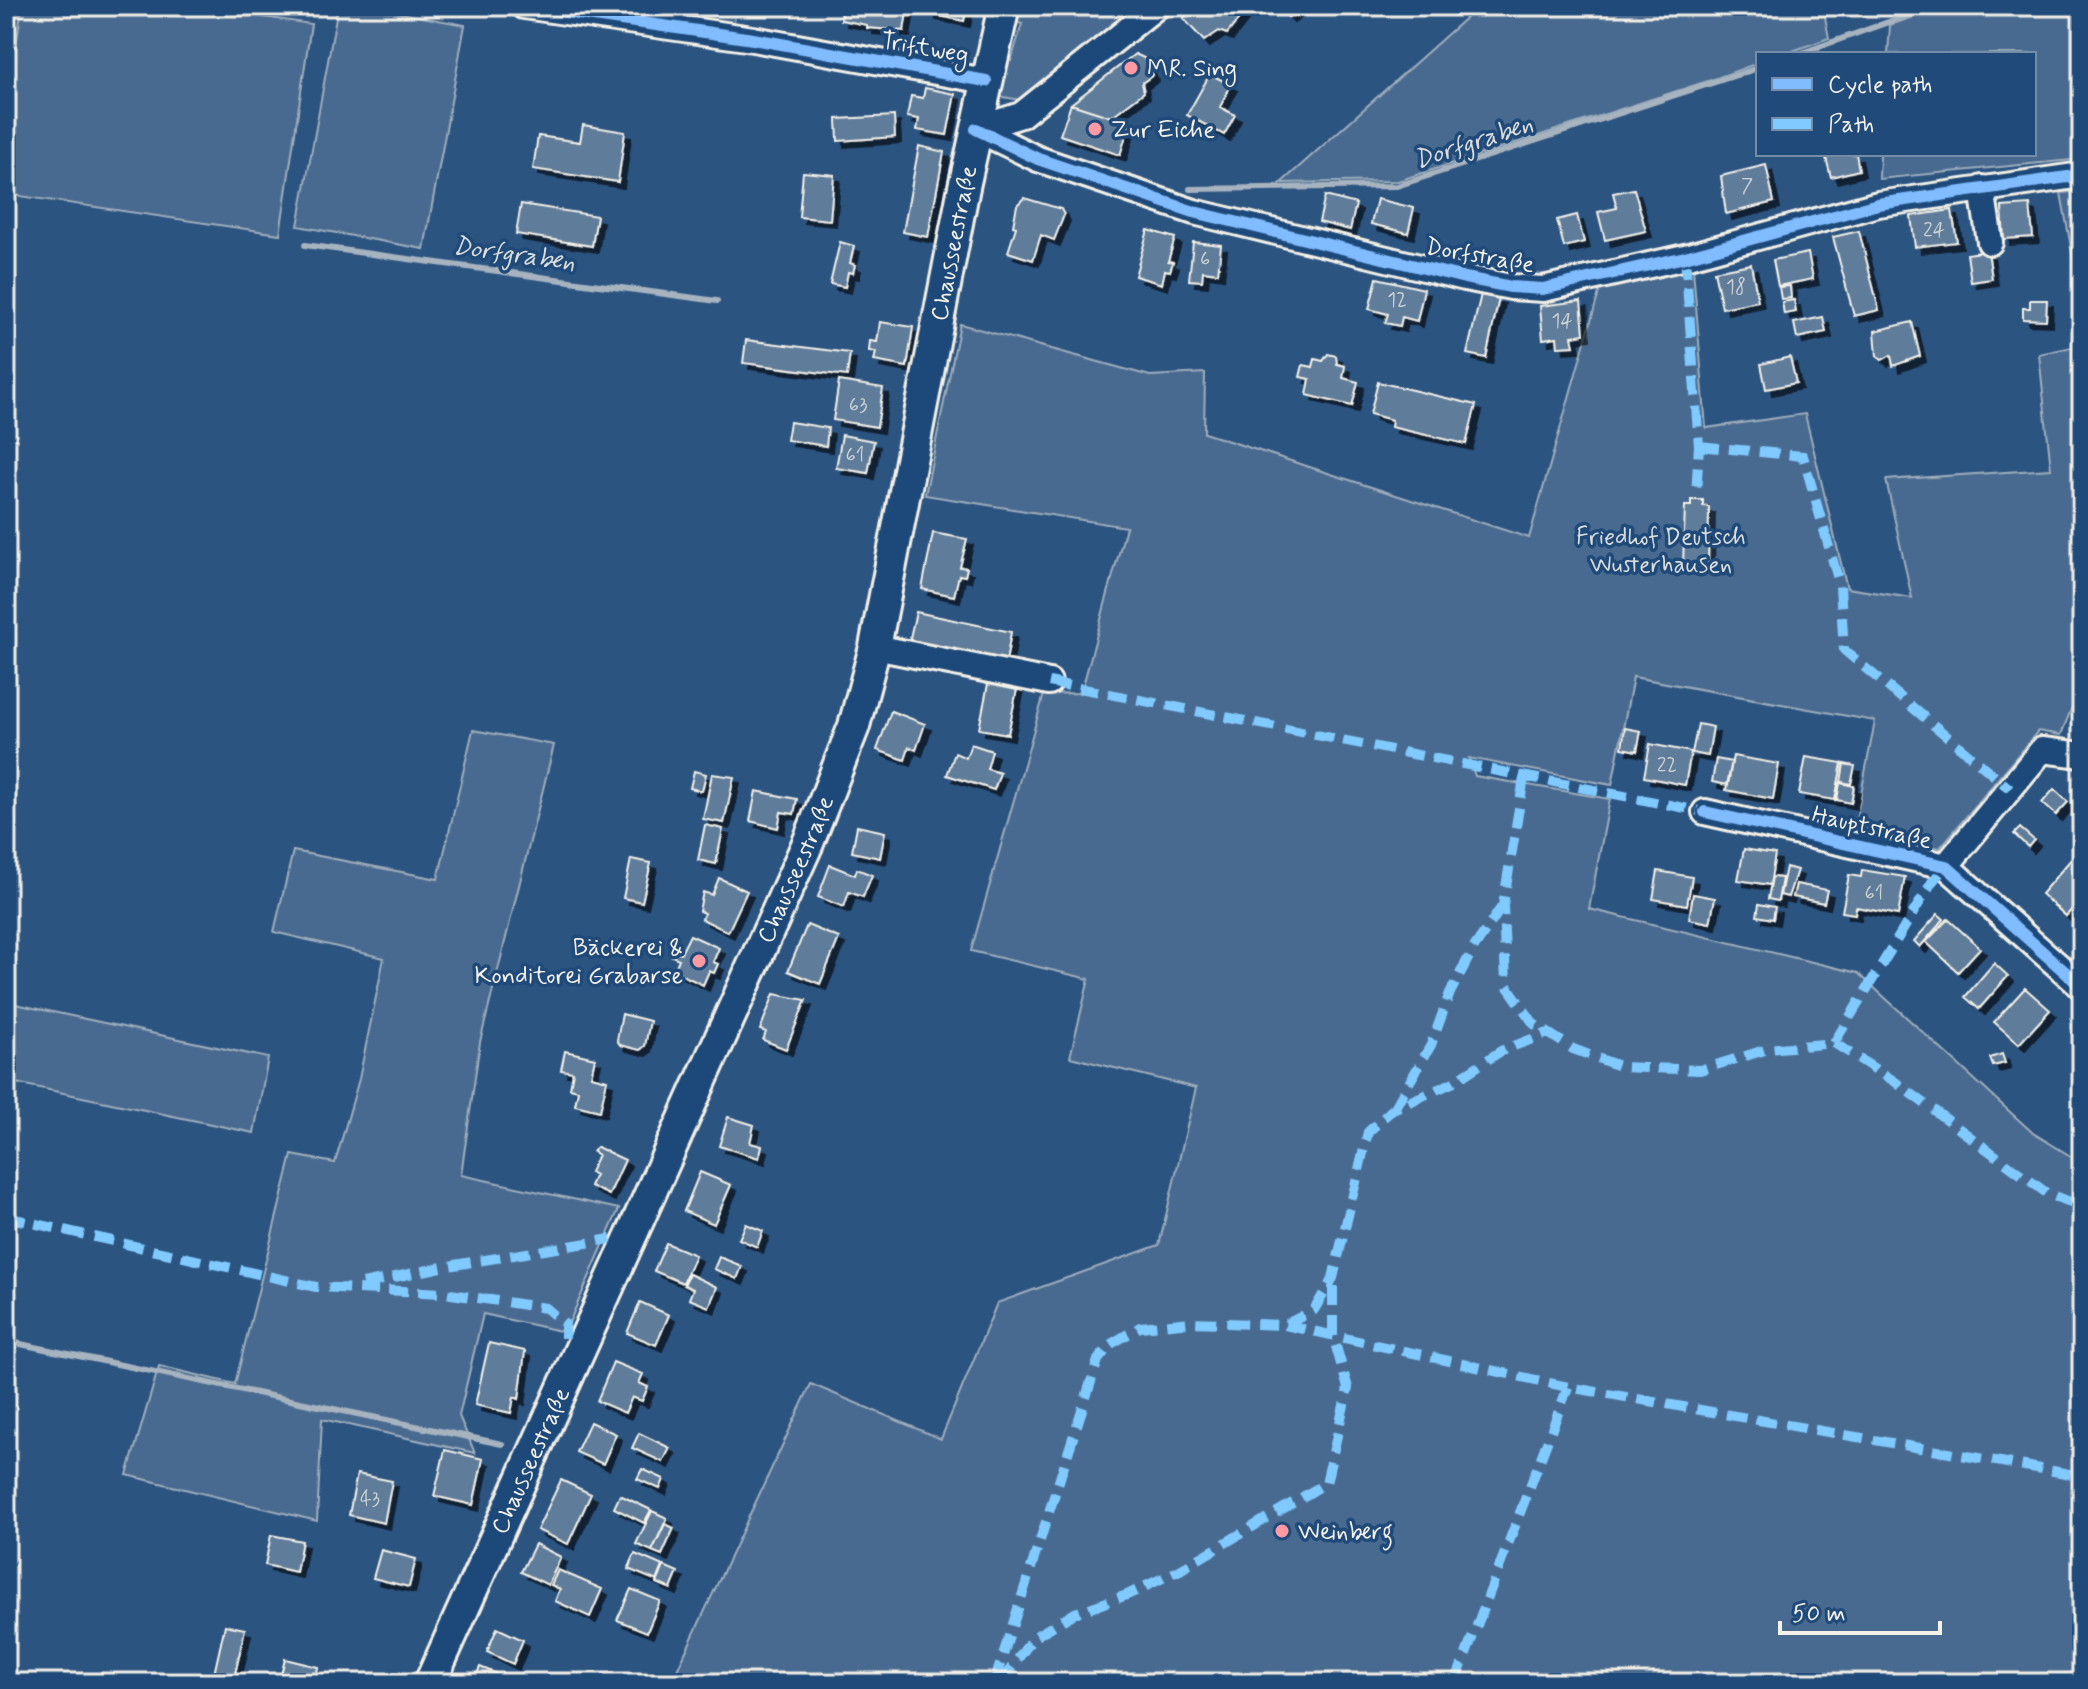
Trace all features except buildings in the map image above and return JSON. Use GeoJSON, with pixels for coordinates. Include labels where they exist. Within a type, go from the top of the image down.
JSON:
{"type":"FeatureCollection","features":[{"type":"Feature","properties":{"kind":"main road","name":"Chausseestraße"},"geometry":{"type":"LineString","coordinates":[[430,1683],[808,843],[854,726],[875,647],[976,129],[1004,6]]}},
{"type":"Feature","properties":{"kind":"street","name":"Triftweg"},"geometry":{"type":"LineString","coordinates":[[524,6],[753,39],[986,81]]}},
{"type":"Feature","properties":{"kind":"street"},"geometry":{"type":"LineString","coordinates":[[976,129],[1021,115],[1157,6]]}},
{"type":"Feature","properties":{"kind":"street","name":"Dorfstraße"},"geometry":{"type":"LineString","coordinates":[[976,129],[1038,159],[1194,212],[1511,287],[1543,289],[1580,283],[1878,204],[2082,175]]}},
{"type":"Feature","properties":{"kind":"street"},"geometry":{"type":"LineString","coordinates":[[1982,188],[1990,242]]}},
{"type":"Feature","properties":{"kind":"street"},"geometry":{"type":"LineString","coordinates":[[875,647],[1049,682]]}},
{"type":"Feature","properties":{"kind":"street"},"geometry":{"type":"LineString","coordinates":[[1946,866],[2042,750],[2082,755]]}},
{"type":"Feature","properties":{"kind":"street","name":"Hauptstraße"},"geometry":{"type":"LineString","coordinates":[[1705,812],[1946,866],[2082,987]]}},
{"type":"Feature","properties":{"kind":"green space"},"geometry":{"type":"Polygon","coordinates":[[[22,6],[189,6],[311,24],[280,234],[6,194],[6,112],[22,6]]]}},
{"type":"Feature","properties":{"kind":"green space"},"geometry":{"type":"Polygon","coordinates":[[[338,6],[363,6],[465,25],[424,249],[298,226],[338,6]]]}},
{"type":"Feature","properties":{"kind":"green space"},"geometry":{"type":"Polygon","coordinates":[[[573,6],[737,6],[733,27],[573,6]]]}},
{"type":"Feature","properties":{"kind":"green space"},"geometry":{"type":"Polygon","coordinates":[[[1021,6],[1141,6],[1021,100],[1003,97],[999,92],[1005,60],[1011,61],[1022,24],[1016,22],[1021,6]]]}},
{"type":"Feature","properties":{"kind":"green space"},"geometry":{"type":"Polygon","coordinates":[[[1479,6],[1823,6],[1829,38],[1790,52],[1756,52],[1756,64],[1714,79],[1398,181],[1281,183],[1479,6]]]}},
{"type":"Feature","properties":{"kind":"green space"},"geometry":{"type":"Polygon","coordinates":[[[1946,6],[2082,6],[2082,159],[1879,179],[1880,156],[2036,156],[2036,52],[1888,52],[1890,25],[1946,6]]]}},
{"type":"Feature","properties":{"kind":"green space"},"geometry":{"type":"Polygon","coordinates":[[[2082,191],[2082,307],[2061,193],[2082,191]]]}},
{"type":"Feature","properties":{"kind":"green space","name":"Friedhof Deutsch Wusterhausen"},"geometry":{"type":"Polygon","coordinates":[[[1693,268],[1706,428],[1805,414],[1847,588],[1912,598],[1886,480],[2051,469],[2039,354],[2082,345],[2082,681],[2061,735],[2038,731],[1940,848],[1854,831],[1875,721],[1633,677],[1612,785],[1469,758],[1475,776],[1610,799],[1589,909],[1858,973],[2033,1133],[2082,1163],[2082,1683],[671,1683],[811,1384],[941,1439],[997,1303],[1159,1245],[1196,1088],[1070,1057],[1089,979],[971,951],[1044,694],[1081,693],[1126,527],[925,495],[960,324],[1150,376],[1205,373],[1204,433],[1529,538],[1600,289],[1693,268]]]}},
{"type":"Feature","properties":{"kind":"green space"},"geometry":{"type":"Polygon","coordinates":[[[473,730],[554,745],[480,1042],[461,1175],[619,1209],[565,1332],[483,1314],[459,1416],[475,1453],[322,1419],[317,1521],[127,1475],[159,1366],[235,1384],[292,1155],[335,1163],[359,1079],[384,958],[274,932],[293,851],[438,879],[473,730]]]}},
{"type":"Feature","properties":{"kind":"green space"},"geometry":{"type":"Polygon","coordinates":[[[6,1002],[268,1058],[254,1133],[6,1081],[6,1002]]]}},
{"type":"Feature","properties":{"kind":"waterway","name":"Dorfgraben"},"geometry":{"type":"LineString","coordinates":[[1805,52],[1933,6]]}},
{"type":"Feature","properties":{"kind":"waterway","name":"Dorfgraben"},"geometry":{"type":"LineString","coordinates":[[1190,189],[1397,186],[1756,69]]}},
{"type":"Feature","properties":{"kind":"waterway","name":"Dorfgraben"},"geometry":{"type":"LineString","coordinates":[[305,245],[717,301]]}},
{"type":"Feature","properties":{"kind":"waterway"},"geometry":{"type":"LineString","coordinates":[[6,1341],[502,1444]]}},
{"type":"Feature","properties":{"kind":"marked path"},"geometry":{"type":"LineString","coordinates":[[1685,257],[1699,446],[1696,495]]}},
{"type":"Feature","properties":{"kind":"marked path"},"geometry":{"type":"LineString","coordinates":[[1699,446],[1803,456],[1840,586],[1844,650],[2010,789]]}},
{"type":"Feature","properties":{"kind":"marked path"},"geometry":{"type":"LineString","coordinates":[[1049,682],[1705,812]]}},
{"type":"Feature","properties":{"kind":"marked path"},"geometry":{"type":"LineString","coordinates":[[1524,778],[1503,905],[1506,984],[1534,1024],[1573,1049],[1622,1067],[1700,1070],[1768,1049],[1834,1043],[1894,1081],[2048,1194],[2082,1206]]}},
{"type":"Feature","properties":{"kind":"marked path"},"geometry":{"type":"LineString","coordinates":[[1834,1043],[1932,882],[1946,866]]}},
{"type":"Feature","properties":{"kind":"marked path"},"geometry":{"type":"LineString","coordinates":[[1394,1109],[1431,1045],[1450,993],[1473,949],[1503,905]]}},
{"type":"Feature","properties":{"kind":"marked path"},"geometry":{"type":"LineString","coordinates":[[994,1683],[1098,1360],[1111,1344],[1140,1327],[1192,1322],[1285,1325],[1314,1310],[1333,1278],[1368,1132],[1393,1109],[1452,1083],[1501,1051],[1548,1033]]}},
{"type":"Feature","properties":{"kind":"marked path"},"geometry":{"type":"LineString","coordinates":[[6,1217],[316,1287],[444,1293],[546,1308],[565,1324],[565,1338]]}},
{"type":"Feature","properties":{"kind":"marked path"},"geometry":{"type":"LineString","coordinates":[[363,1284],[442,1267],[611,1239]]}},
{"type":"Feature","properties":{"kind":"marked path"},"geometry":{"type":"LineString","coordinates":[[1000,1683],[1034,1637],[1075,1613],[1127,1595],[1180,1570],[1326,1483],[1348,1388],[1333,1336],[1333,1278]]}},
{"type":"Feature","properties":{"kind":"marked path"},"geometry":{"type":"LineString","coordinates":[[1285,1325],[1568,1387],[2082,1476]]}},
{"type":"Feature","properties":{"kind":"marked path"},"geometry":{"type":"LineString","coordinates":[[1455,1683],[1568,1387]]}},
{"type":"Feature","properties":{"kind":"cycle path"},"geometry":{"type":"LineString","coordinates":[[524,6],[753,39],[986,81]]}},
{"type":"Feature","properties":{"kind":"cycle path"},"geometry":{"type":"LineString","coordinates":[[976,129],[1038,159],[1194,212],[1465,278],[1511,287],[1543,289],[1685,257],[1878,204],[2082,175]]}},
{"type":"Feature","properties":{"kind":"cycle path"},"geometry":{"type":"LineString","coordinates":[[1705,812],[1946,866],[2082,987]]}},
{"type":"Feature","properties":{"kind":"place","name":"MR. Sing"},"geometry":{"type":"Point","coordinates":[1131,68]}},
{"type":"Feature","properties":{"kind":"place","name":"Zur Eiche"},"geometry":{"type":"Point","coordinates":[1095,129]}},
{"type":"Feature","properties":{"kind":"place","name":"Bäckerei & Konditorei Grabarse"},"geometry":{"type":"Point","coordinates":[699,961]}},
{"type":"Feature","properties":{"kind":"place","name":"Weinberg"},"geometry":{"type":"Point","coordinates":[1282,1531]}}]}
